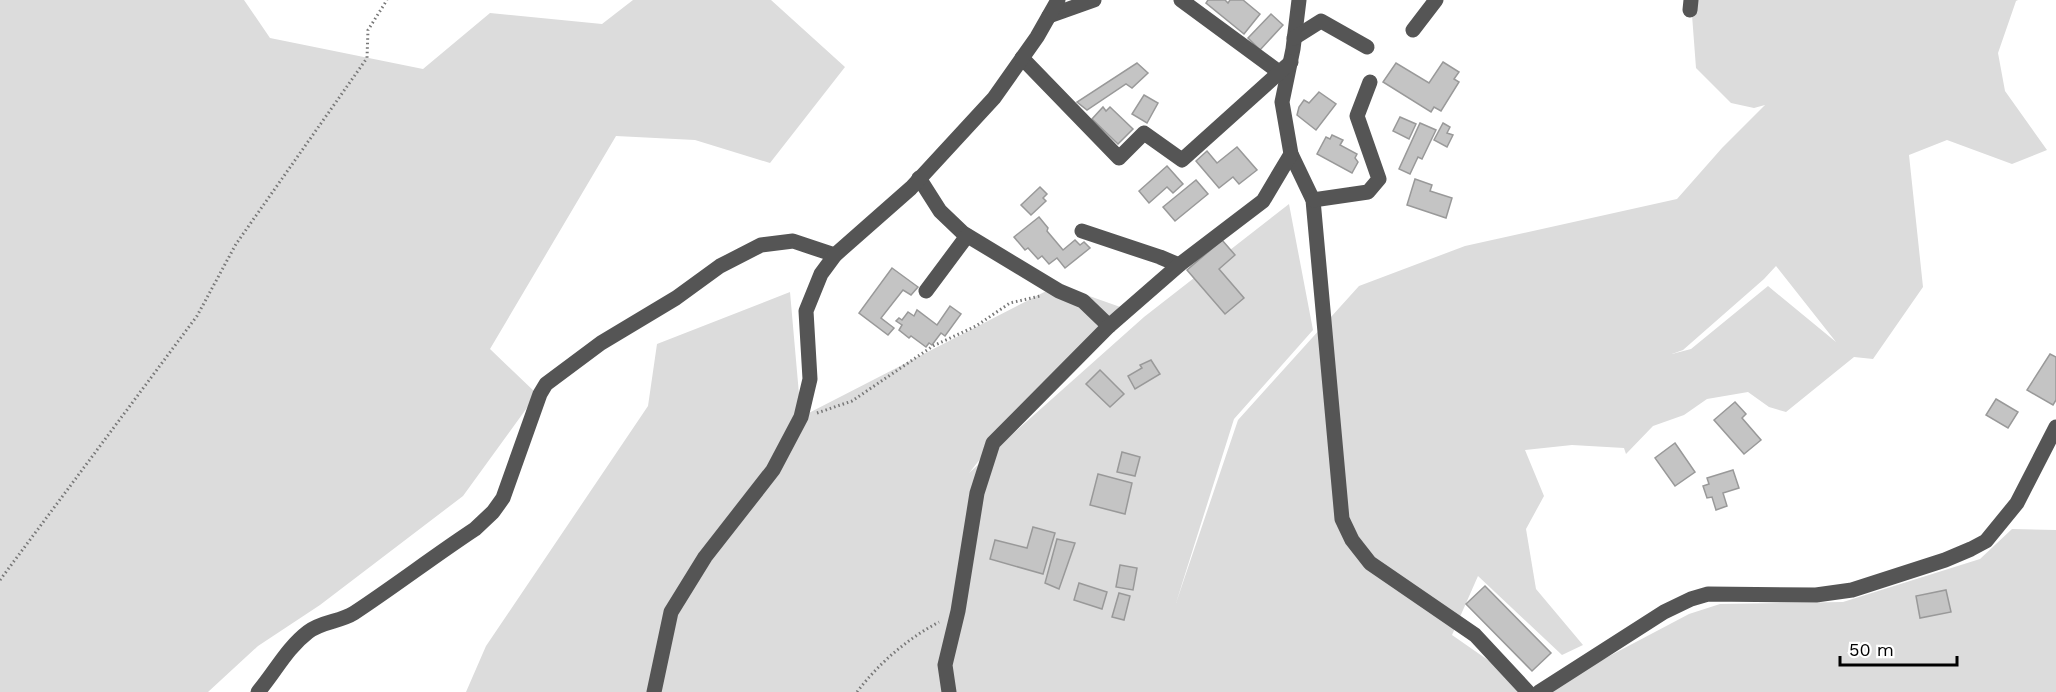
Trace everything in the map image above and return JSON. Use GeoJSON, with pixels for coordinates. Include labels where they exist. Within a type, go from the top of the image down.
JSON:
{"type":"FeatureCollection","features":[{"type":"Feature","properties":{"kind":"street"},"geometry":{"type":"LineString","coordinates":[[654,692],[671,612],[705,557],[773,470],[801,417],[810,379],[806,311],[821,274],[835,255],[920,178],[994,98],[1058,0]]}},
{"type":"Feature","properties":{"kind":"street"},"geometry":{"type":"LineString","coordinates":[[1049,16],[1094,0]]}},
{"type":"Feature","properties":{"kind":"street"},"geometry":{"type":"LineString","coordinates":[[1181,0],[1285,67]]}},
{"type":"Feature","properties":{"kind":"street"},"geometry":{"type":"LineString","coordinates":[[1299,0],[1294,38],[1285,67],[1282,102],[1292,154],[1313,200],[1342,519],[1352,540],[1370,563],[1475,635],[1528,692]]}},
{"type":"Feature","properties":{"kind":"street"},"geometry":{"type":"LineString","coordinates":[[1413,30],[1436,0]]}},
{"type":"Feature","properties":{"kind":"street"},"geometry":{"type":"LineString","coordinates":[[1294,38],[1320,21],[1367,47]]}},
{"type":"Feature","properties":{"kind":"street"},"geometry":{"type":"LineString","coordinates":[[1022,58],[1119,158],[1144,133],[1182,160],[1285,67]]}},
{"type":"Feature","properties":{"kind":"street"},"geometry":{"type":"LineString","coordinates":[[1313,200],[1368,192],[1378,179],[1357,116],[1370,82]]}},
{"type":"Feature","properties":{"kind":"street"},"geometry":{"type":"LineString","coordinates":[[949,692],[945,665],[958,611],[977,493],[993,442],[1109,326],[1179,266],[1263,201],[1292,154]]}},
{"type":"Feature","properties":{"kind":"street"},"geometry":{"type":"LineString","coordinates":[[920,178],[940,211],[967,236],[1059,291],[1083,301],[1109,326]]}},
{"type":"Feature","properties":{"kind":"street"},"geometry":{"type":"LineString","coordinates":[[1082,231],[1160,257],[1179,266]]}},
{"type":"Feature","properties":{"kind":"street"},"geometry":{"type":"LineString","coordinates":[[926,291],[967,236]]}},
{"type":"Feature","properties":{"kind":"street"},"geometry":{"type":"LineString","coordinates":[[258,692],[285,655],[308,632],[322,624],[351,615],[476,529],[493,512],[503,498],[540,394],[546,384],[601,344],[676,298],[720,266],[761,245],[793,242],[835,255]]}},
{"type":"Feature","properties":{"kind":"street"},"geometry":{"type":"LineString","coordinates":[[1539,692],[1664,612],[1691,599],[1708,594],[1816,595],[1852,590],[1945,560],[1986,541],[2017,503],[2056,427]]}},
{"type":"Feature","properties":{"kind":"path"},"geometry":{"type":"LineString","coordinates":[[0,580],[197,316],[236,244],[367,58],[368,30],[387,0]]}},
{"type":"Feature","properties":{"kind":"path"},"geometry":{"type":"LineString","coordinates":[[801,417],[827,411],[852,401],[933,346],[976,326],[1010,303],[1059,291]]}},
{"type":"Feature","properties":{"kind":"path"},"geometry":{"type":"LineString","coordinates":[[857,692],[871,674],[920,633],[958,611]]}},
{"type":"Feature","properties":{"kind":"shaded area"},"geometry":{"type":"Polygon","coordinates":[[[0,0],[244,0],[270,38],[423,69],[490,13],[602,24],[633,0],[771,0],[845,67],[770,163],[695,140],[616,136],[490,349],[537,394],[463,496],[320,605],[258,646],[208,692],[0,692],[0,0]]]}},
{"type":"Feature","properties":{"kind":"shaded area"},"geometry":{"type":"Polygon","coordinates":[[[1695,0],[2018,0],[1998,53],[2005,91],[2047,150],[2012,164],[1947,140],[1909,155],[1923,287],[1873,359],[1854,357],[1786,412],[1769,407],[1748,392],[1707,399],[1684,415],[1653,426],[1626,454],[1624,448],[1572,445],[1525,450],[1544,496],[1526,529],[1536,589],[1583,645],[1562,655],[1478,576],[1452,635],[1534,692],[466,692],[486,646],[648,406],[657,344],[790,292],[801,417],[1058,285],[1126,309],[993,443],[969,473],[1144,317],[1289,204],[1313,330],[1234,419],[1176,603],[1238,420],[1359,286],[1465,246],[1677,199],[1722,148],[1765,105],[1754,108],[1731,103],[1696,68],[1692,15],[1695,0]],[[1776,266],[1683,350],[1672,354],[1691,349],[1768,286],[1836,342],[1776,266]]]}},
{"type":"Feature","properties":{"kind":"shaded area"},"geometry":{"type":"Polygon","coordinates":[[[2012,529],[2056,530],[2056,692],[1545,692],[1689,614],[1720,604],[1843,602],[1980,559],[2012,529]]]}},
{"type":"Feature","properties":{"kind":"building"},"geometry":{"type":"Polygon","coordinates":[[[1208,0],[1225,0],[1228,3],[1230,0],[1243,0],[1260,14],[1244,34],[1206,3],[1208,0]]]}},
{"type":"Feature","properties":{"kind":"building"},"geometry":{"type":"Polygon","coordinates":[[[1271,14],[1283,25],[1260,50],[1248,38],[1271,14]]]}},
{"type":"Feature","properties":{"kind":"building"},"geometry":{"type":"Polygon","coordinates":[[[1443,62],[1459,72],[1454,79],[1459,82],[1441,111],[1434,107],[1431,112],[1383,82],[1396,63],[1429,83],[1443,62]]]}},
{"type":"Feature","properties":{"kind":"building"},"geometry":{"type":"Polygon","coordinates":[[[1137,63],[1148,73],[1132,88],[1126,84],[1087,110],[1077,102],[1137,63]]]}},
{"type":"Feature","properties":{"kind":"building"},"geometry":{"type":"Polygon","coordinates":[[[1319,92],[1336,104],[1316,130],[1297,115],[1304,100],[1309,103],[1319,92]]]}},
{"type":"Feature","properties":{"kind":"building"},"geometry":{"type":"Polygon","coordinates":[[[1144,95],[1158,103],[1147,123],[1132,114],[1144,95]]]}},
{"type":"Feature","properties":{"kind":"building"},"geometry":{"type":"Polygon","coordinates":[[[1103,107],[1106,111],[1110,107],[1133,129],[1118,144],[1092,119],[1103,107]]]}},
{"type":"Feature","properties":{"kind":"building"},"geometry":{"type":"Polygon","coordinates":[[[1400,117],[1416,124],[1409,139],[1393,131],[1400,117]]]}},
{"type":"Feature","properties":{"kind":"building"},"geometry":{"type":"Polygon","coordinates":[[[1420,123],[1436,130],[1422,159],[1418,157],[1410,174],[1399,169],[1420,123]]]}},
{"type":"Feature","properties":{"kind":"building"},"geometry":{"type":"Polygon","coordinates":[[[1443,123],[1450,127],[1447,133],[1453,135],[1447,147],[1434,140],[1443,123]]]}},
{"type":"Feature","properties":{"kind":"building"},"geometry":{"type":"Polygon","coordinates":[[[1332,135],[1343,140],[1340,145],[1357,154],[1355,158],[1358,162],[1352,173],[1317,154],[1326,137],[1330,139],[1332,135]]]}},
{"type":"Feature","properties":{"kind":"building"},"geometry":{"type":"Polygon","coordinates":[[[1237,147],[1257,170],[1239,184],[1233,177],[1219,188],[1196,161],[1207,151],[1217,163],[1237,147]]]}},
{"type":"Feature","properties":{"kind":"building"},"geometry":{"type":"Polygon","coordinates":[[[1167,166],[1183,184],[1173,193],[1167,187],[1149,203],[1139,191],[1167,166]]]}},
{"type":"Feature","properties":{"kind":"building"},"geometry":{"type":"Polygon","coordinates":[[[1415,179],[1432,185],[1430,191],[1452,198],[1446,218],[1407,205],[1415,179]]]}},
{"type":"Feature","properties":{"kind":"building"},"geometry":{"type":"Polygon","coordinates":[[[1196,180],[1208,194],[1175,221],[1163,207],[1196,180]]]}},
{"type":"Feature","properties":{"kind":"building"},"geometry":{"type":"Polygon","coordinates":[[[1040,187],[1047,194],[1043,198],[1046,201],[1031,215],[1021,205],[1040,187]]]}},
{"type":"Feature","properties":{"kind":"building"},"geometry":{"type":"Polygon","coordinates":[[[1039,217],[1063,250],[1075,240],[1080,245],[1084,242],[1090,248],[1065,268],[1057,258],[1049,264],[1042,256],[1038,259],[1028,248],[1025,250],[1014,237],[1039,217]]]}},
{"type":"Feature","properties":{"kind":"building"},"geometry":{"type":"Polygon","coordinates":[[[1222,240],[1235,255],[1219,269],[1244,298],[1225,314],[1187,270],[1222,240]]]}},
{"type":"Feature","properties":{"kind":"building"},"geometry":{"type":"Polygon","coordinates":[[[892,268],[918,287],[911,295],[903,290],[881,318],[894,328],[888,335],[859,313],[892,268]]]}},
{"type":"Feature","properties":{"kind":"building"},"geometry":{"type":"Polygon","coordinates":[[[950,306],[961,314],[945,336],[941,333],[932,345],[929,343],[926,347],[899,330],[902,325],[896,321],[899,318],[902,320],[908,312],[914,316],[917,310],[937,325],[950,306]]]}},
{"type":"Feature","properties":{"kind":"building"},"geometry":{"type":"Polygon","coordinates":[[[2050,354],[2056,357],[2056,400],[2053,405],[2027,390],[2050,354]]]}},
{"type":"Feature","properties":{"kind":"building"},"geometry":{"type":"Polygon","coordinates":[[[1151,360],[1160,374],[1135,389],[1128,376],[1142,368],[1140,365],[1151,360]]]}},
{"type":"Feature","properties":{"kind":"building"},"geometry":{"type":"Polygon","coordinates":[[[1100,370],[1124,394],[1110,407],[1086,384],[1100,370]]]}},
{"type":"Feature","properties":{"kind":"building"},"geometry":{"type":"Polygon","coordinates":[[[1996,399],[2018,412],[2008,428],[1986,415],[1996,399]]]}},
{"type":"Feature","properties":{"kind":"building"},"geometry":{"type":"Polygon","coordinates":[[[1735,402],[1746,414],[1742,418],[1761,440],[1744,454],[1714,420],[1735,402]]]}},
{"type":"Feature","properties":{"kind":"building"},"geometry":{"type":"Polygon","coordinates":[[[1675,443],[1695,472],[1675,486],[1655,458],[1675,443]]]}},
{"type":"Feature","properties":{"kind":"building"},"geometry":{"type":"Polygon","coordinates":[[[1122,452],[1140,457],[1135,476],[1117,472],[1122,452]]]}},
{"type":"Feature","properties":{"kind":"building"},"geometry":{"type":"Polygon","coordinates":[[[1733,470],[1739,488],[1723,493],[1727,506],[1716,510],[1712,497],[1707,498],[1703,486],[1709,484],[1707,478],[1733,470]]]}},
{"type":"Feature","properties":{"kind":"building"},"geometry":{"type":"Polygon","coordinates":[[[1098,474],[1132,483],[1125,514],[1090,505],[1098,474]]]}},
{"type":"Feature","properties":{"kind":"building"},"geometry":{"type":"Polygon","coordinates":[[[1033,527],[1055,533],[1043,574],[990,559],[995,540],[1027,548],[1033,527]]]}},
{"type":"Feature","properties":{"kind":"building"},"geometry":{"type":"Polygon","coordinates":[[[1057,539],[1075,543],[1059,589],[1045,583],[1057,539]]]}},
{"type":"Feature","properties":{"kind":"building"},"geometry":{"type":"Polygon","coordinates":[[[1120,565],[1137,568],[1133,590],[1116,587],[1120,565]]]}},
{"type":"Feature","properties":{"kind":"building"},"geometry":{"type":"Polygon","coordinates":[[[1079,583],[1107,592],[1102,609],[1074,600],[1079,583]]]}},
{"type":"Feature","properties":{"kind":"building"},"geometry":{"type":"Polygon","coordinates":[[[1485,586],[1551,653],[1532,671],[1466,604],[1485,586]]]}},
{"type":"Feature","properties":{"kind":"building"},"geometry":{"type":"Polygon","coordinates":[[[1946,590],[1951,612],[1920,618],[1916,596],[1946,590]]]}},
{"type":"Feature","properties":{"kind":"building"},"geometry":{"type":"Polygon","coordinates":[[[1119,593],[1130,596],[1124,620],[1112,617],[1119,593]]]}}]}
